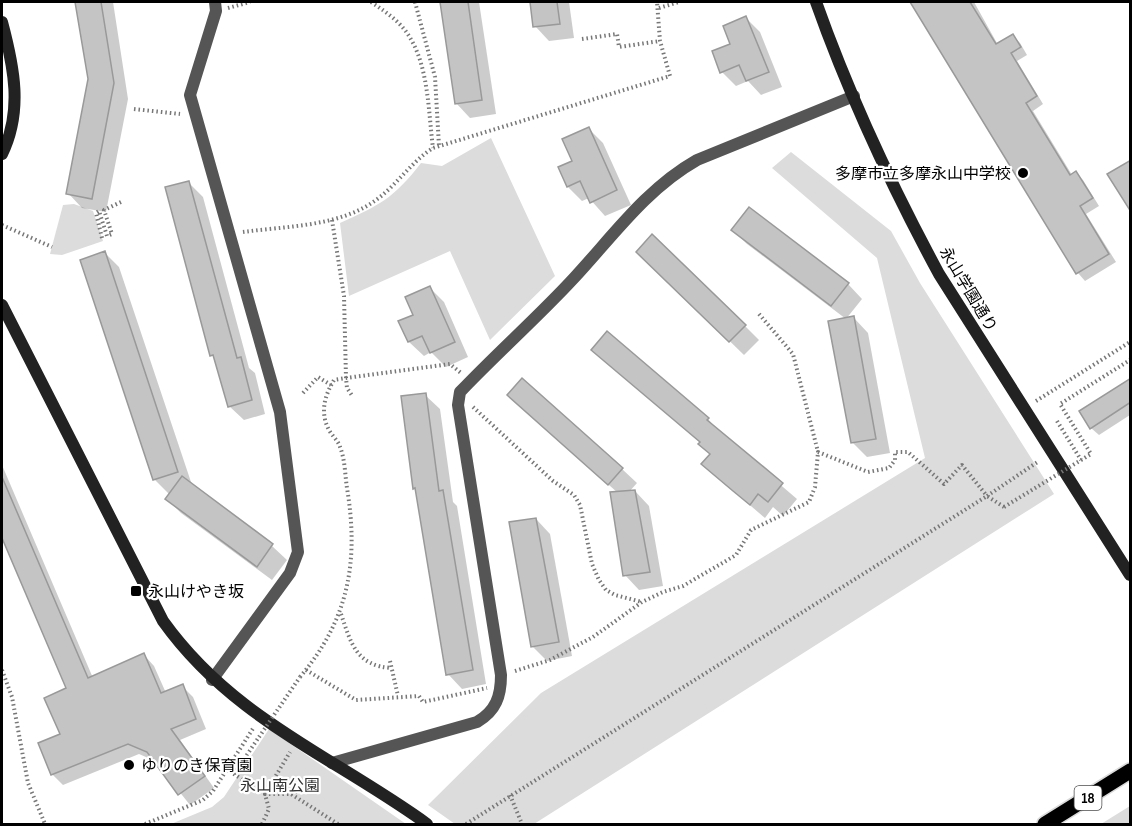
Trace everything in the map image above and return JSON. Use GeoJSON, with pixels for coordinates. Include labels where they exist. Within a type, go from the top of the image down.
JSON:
{"type":"FeatureCollection","features":[{"type":"Feature","properties":{"kind":"main road","name":"18"},"geometry":{"type":"LineString","coordinates":[[1044,825],[1131,771]]}},
{"type":"Feature","properties":{"kind":"street","name":"永山学園通り"},"geometry":{"type":"LineString","coordinates":[[816,2],[854,96],[913,226],[939,274],[1131,575]]}},
{"type":"Feature","properties":{"kind":"street"},"geometry":{"type":"LineString","coordinates":[[212,680],[290,573],[298,552],[280,412],[190,96],[215,6]]}},
{"type":"Feature","properties":{"kind":"street"},"geometry":{"type":"LineString","coordinates":[[2,22],[14,75],[16,98],[14,121],[2,154]]}},
{"type":"Feature","properties":{"kind":"street"},"geometry":{"type":"LineString","coordinates":[[332,763],[477,722],[494,707],[501,692],[501,675],[458,405],[460,392],[573,279],[642,202],[675,173],[697,160],[854,96]]}},
{"type":"Feature","properties":{"kind":"street"},"geometry":{"type":"LineString","coordinates":[[2,306],[163,621],[182,647],[212,680],[261,717],[296,742],[427,825]]}},
{"type":"Feature","properties":{"kind":"path"},"geometry":{"type":"LineString","coordinates":[[215,6],[250,2]]}},
{"type":"Feature","properties":{"kind":"path"},"geometry":{"type":"LineString","coordinates":[[371,2],[405,31],[416,55],[423,76],[433,148]]}},
{"type":"Feature","properties":{"kind":"path"},"geometry":{"type":"LineString","coordinates":[[415,2],[435,77],[439,146]]}},
{"type":"Feature","properties":{"kind":"path"},"geometry":{"type":"LineString","coordinates":[[230,234],[332,220],[375,201],[417,158],[433,148],[670,76],[660,41],[657,2]]}},
{"type":"Feature","properties":{"kind":"path"},"geometry":{"type":"LineString","coordinates":[[659,8],[679,2]]}},
{"type":"Feature","properties":{"kind":"path"},"geometry":{"type":"LineString","coordinates":[[582,39],[617,34],[620,47],[660,41]]}},
{"type":"Feature","properties":{"kind":"path"},"geometry":{"type":"LineString","coordinates":[[134,109],[196,116]]}},
{"type":"Feature","properties":{"kind":"path"},"geometry":{"type":"LineString","coordinates":[[102,238],[96,213],[99,211],[107,236],[112,234],[104,210],[121,202]]}},
{"type":"Feature","properties":{"kind":"path"},"geometry":{"type":"LineString","coordinates":[[332,220],[344,296],[347,388],[352,397]]}},
{"type":"Feature","properties":{"kind":"path"},"geometry":{"type":"LineString","coordinates":[[2,225],[52,247]]}},
{"type":"Feature","properties":{"kind":"path"},"geometry":{"type":"LineString","coordinates":[[508,672],[528,669],[592,638],[642,602],[683,586],[736,555],[751,530],[809,502],[815,487],[818,452],[793,354],[759,314]]}},
{"type":"Feature","properties":{"kind":"path"},"geometry":{"type":"LineString","coordinates":[[1036,402],[1131,342]]}},
{"type":"Feature","properties":{"kind":"path"},"geometry":{"type":"LineString","coordinates":[[818,452],[868,472],[890,468],[895,460],[895,452],[908,452],[944,484],[962,465],[987,496],[1004,507],[1091,454],[1060,404],[1131,360]]}},
{"type":"Feature","properties":{"kind":"path"},"geometry":{"type":"LineString","coordinates":[[234,774],[306,670],[341,614],[350,573],[353,525],[341,447],[328,428],[323,415],[326,394],[334,380],[450,364],[471,380]]}},
{"type":"Feature","properties":{"kind":"path"},"geometry":{"type":"LineString","coordinates":[[303,393],[318,377],[331,385]]}},
{"type":"Feature","properties":{"kind":"path"},"geometry":{"type":"LineString","coordinates":[[458,405],[471,405],[553,481],[574,495],[580,505],[592,564],[599,580],[606,590],[615,595],[642,602]]}},
{"type":"Feature","properties":{"kind":"path"},"geometry":{"type":"LineString","coordinates":[[1057,421],[1081,460]]}},
{"type":"Feature","properties":{"kind":"path"},"geometry":{"type":"LineString","coordinates":[[466,825],[1039,462]]}},
{"type":"Feature","properties":{"kind":"path"},"geometry":{"type":"LineString","coordinates":[[341,614],[359,656],[378,667],[392,668]]}},
{"type":"Feature","properties":{"kind":"path"},"geometry":{"type":"LineString","coordinates":[[390,661],[398,696]]}},
{"type":"Feature","properties":{"kind":"path"},"geometry":{"type":"LineString","coordinates":[[2,670],[12,697],[28,783],[45,825]]}},
{"type":"Feature","properties":{"kind":"path"},"geometry":{"type":"LineString","coordinates":[[306,670],[356,700],[419,696],[423,702],[488,688]]}},
{"type":"Feature","properties":{"kind":"path"},"geometry":{"type":"LineString","coordinates":[[145,825],[203,800],[213,791],[261,717]]}},
{"type":"Feature","properties":{"kind":"path"},"geometry":{"type":"LineString","coordinates":[[262,825],[269,809],[265,794],[296,742]]}},
{"type":"Feature","properties":{"kind":"path"},"geometry":{"type":"LineString","coordinates":[[226,769],[265,794],[291,794],[301,790]]}},
{"type":"Feature","properties":{"kind":"path"},"geometry":{"type":"LineString","coordinates":[[291,794],[338,825]]}},
{"type":"Feature","properties":{"kind":"path"},"geometry":{"type":"LineString","coordinates":[[510,795],[522,825]]}},
{"type":"Feature","properties":{"kind":"green space"},"geometry":{"type":"Polygon","coordinates":[[[491,138],[555,276],[490,340],[450,251],[349,296],[340,223],[366,211],[394,193],[421,163],[442,166],[491,138]]]}},
{"type":"Feature","properties":{"kind":"green space"},"geometry":{"type":"Polygon","coordinates":[[[791,152],[891,231],[920,283],[1054,494],[534,824],[455,824],[428,805],[541,693],[925,458],[877,258],[772,168],[791,152]]]}},
{"type":"Feature","properties":{"kind":"green space"},"geometry":{"type":"Polygon","coordinates":[[[74,204],[93,211],[103,241],[62,255],[50,254],[63,205],[74,204]]]}},
{"type":"Feature","properties":{"kind":"green space","name":"永山南公園"},"geometry":{"type":"Polygon","coordinates":[[[269,729],[406,824],[171,824],[212,807],[224,797],[269,729]]]}},
{"type":"Feature","properties":{"kind":"green space"},"geometry":{"type":"Polygon","coordinates":[[[1130,806],[1130,824],[1101,824],[1130,806]]]}},
{"type":"Feature","properties":{"kind":"building"},"geometry":{"type":"Polygon","coordinates":[[[75,2],[101,2],[114,83],[92,199],[66,194],[88,79],[75,2]]]}},
{"type":"Feature","properties":{"kind":"building"},"geometry":{"type":"Polygon","coordinates":[[[440,2],[468,2],[482,100],[455,104],[440,2]]]}},
{"type":"Feature","properties":{"kind":"building"},"geometry":{"type":"Polygon","coordinates":[[[530,2],[557,2],[560,24],[533,27],[530,2]]]}},
{"type":"Feature","properties":{"kind":"building"},"geometry":{"type":"Polygon","coordinates":[[[910,2],[970,2],[996,44],[1013,34],[1021,47],[1011,53],[1037,96],[1026,103],[1070,175],[1076,171],[1093,198],[1080,206],[1109,254],[1076,274],[910,2]]]}},
{"type":"Feature","properties":{"kind":"building"},"geometry":{"type":"Polygon","coordinates":[[[746,16],[769,72],[746,81],[739,65],[720,73],[712,51],[730,44],[723,26],[746,16]]]}},
{"type":"Feature","properties":{"kind":"building"},"geometry":{"type":"Polygon","coordinates":[[[589,127],[617,190],[590,203],[580,181],[567,187],[558,167],[572,161],[562,139],[589,127]]]}},
{"type":"Feature","properties":{"kind":"building"},"geometry":{"type":"Polygon","coordinates":[[[1131,160],[1131,212],[1107,174],[1131,160]]]}},
{"type":"Feature","properties":{"kind":"building"},"geometry":{"type":"Polygon","coordinates":[[[189,181],[237,358],[241,357],[252,400],[228,407],[213,355],[210,356],[165,187],[189,181]]]}},
{"type":"Feature","properties":{"kind":"building"},"geometry":{"type":"Polygon","coordinates":[[[749,207],[849,283],[831,306],[731,230],[749,207]]]}},
{"type":"Feature","properties":{"kind":"building"},"geometry":{"type":"Polygon","coordinates":[[[652,234],[746,325],[729,342],[636,252],[652,234]]]}},
{"type":"Feature","properties":{"kind":"building"},"geometry":{"type":"Polygon","coordinates":[[[105,251],[178,472],[153,480],[80,260],[105,251]]]}},
{"type":"Feature","properties":{"kind":"building"},"geometry":{"type":"Polygon","coordinates":[[[430,286],[455,342],[430,353],[422,336],[408,342],[398,321],[413,315],[405,297],[430,286]]]}},
{"type":"Feature","properties":{"kind":"building"},"geometry":{"type":"Polygon","coordinates":[[[854,316],[876,439],[851,443],[828,321],[854,316]]]}},
{"type":"Feature","properties":{"kind":"building"},"geometry":{"type":"Polygon","coordinates":[[[607,331],[709,418],[707,420],[783,483],[768,502],[758,494],[750,505],[701,464],[710,454],[698,444],[700,442],[591,350],[607,331]]]}},
{"type":"Feature","properties":{"kind":"building"},"geometry":{"type":"Polygon","coordinates":[[[522,378],[623,468],[608,485],[507,395],[522,378]]]}},
{"type":"Feature","properties":{"kind":"building"},"geometry":{"type":"Polygon","coordinates":[[[1131,378],[1131,402],[1090,429],[1079,411],[1131,378]]]}},
{"type":"Feature","properties":{"kind":"building"},"geometry":{"type":"Polygon","coordinates":[[[426,393],[439,491],[443,490],[473,670],[446,675],[415,488],[413,489],[401,396],[426,393]]]}},
{"type":"Feature","properties":{"kind":"building"},"geometry":{"type":"Polygon","coordinates":[[[182,476],[273,544],[257,567],[165,499],[182,476]]]}},
{"type":"Feature","properties":{"kind":"building"},"geometry":{"type":"Polygon","coordinates":[[[2,477],[88,678],[144,653],[161,693],[183,684],[196,719],[171,729],[205,776],[178,795],[147,752],[128,744],[51,775],[38,743],[60,734],[44,698],[66,688],[2,538],[2,477]]]}},
{"type":"Feature","properties":{"kind":"building"},"geometry":{"type":"Polygon","coordinates":[[[635,490],[650,572],[623,576],[610,492],[635,490]]]}},
{"type":"Feature","properties":{"kind":"building"},"geometry":{"type":"Polygon","coordinates":[[[536,518],[559,642],[531,647],[509,522],[536,518]]]}},
{"type":"Feature","properties":{"kind":"place","name":"多摩市立多摩永山中学校"},"geometry":{"type":"Point","coordinates":[1023,173]}},
{"type":"Feature","properties":{"kind":"place","name":"永山けやき坂"},"geometry":{"type":"Point","coordinates":[136,591]}},
{"type":"Feature","properties":{"kind":"place","name":"ゆりのき保育園"},"geometry":{"type":"Point","coordinates":[129,765]}}]}
